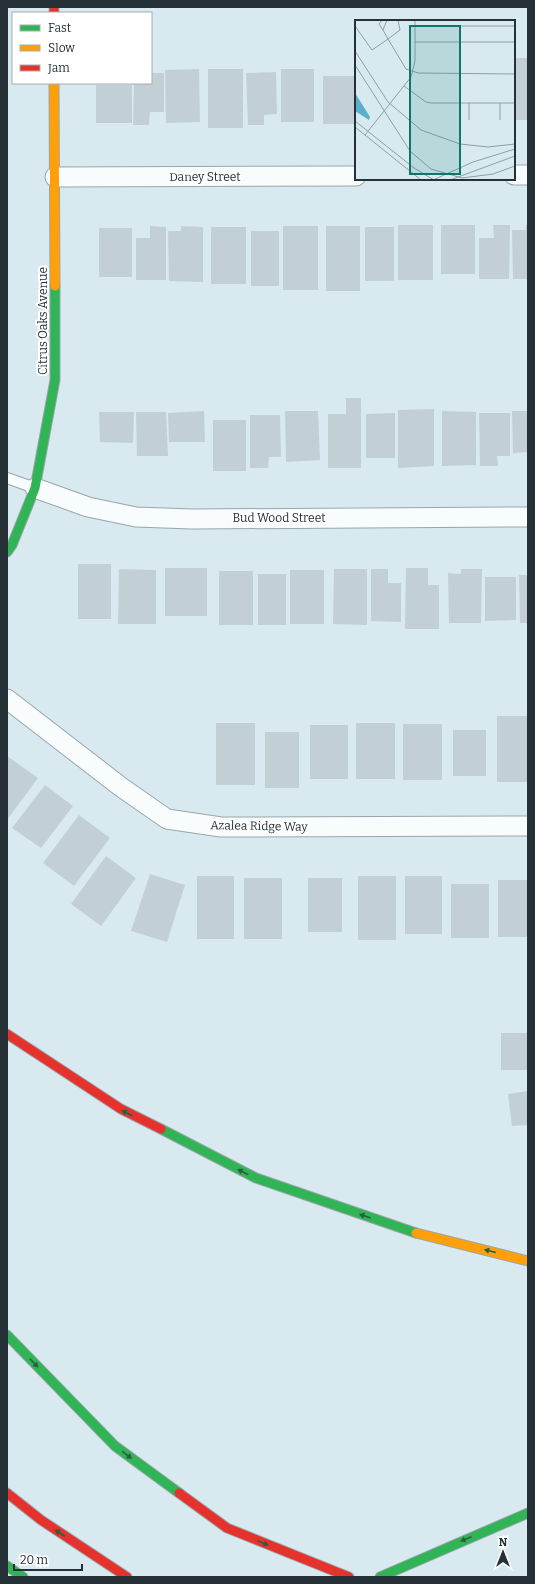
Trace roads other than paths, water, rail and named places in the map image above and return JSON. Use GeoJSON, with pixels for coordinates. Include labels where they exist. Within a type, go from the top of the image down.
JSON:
{"type":"FeatureCollection","features":[{"type":"Feature","properties":{"kind":"main road","name":"Citrus Oaks Avenue"},"geometry":{"type":"LineString","coordinates":[[7,552],[12,545],[35,488],[55,380],[54,84]]}},
{"type":"Feature","properties":{"kind":"main road"},"geometry":{"type":"LineString","coordinates":[[7,1034],[121,1109],[256,1178],[410,1232],[528,1261]]}},
{"type":"Feature","properties":{"kind":"main road"},"geometry":{"type":"LineString","coordinates":[[7,1335],[115,1446],[227,1528],[349,1577]]}},
{"type":"Feature","properties":{"kind":"main road"},"geometry":{"type":"LineString","coordinates":[[7,1493],[40,1520],[127,1577]]}},
{"type":"Feature","properties":{"kind":"main road"},"geometry":{"type":"LineString","coordinates":[[380,1577],[434,1552],[528,1513]]}},
{"type":"Feature","properties":{"kind":"main road"},"geometry":{"type":"LineString","coordinates":[[7,1566],[23,1577]]}},
{"type":"Feature","properties":{"kind":"street"},"geometry":{"type":"LineString","coordinates":[[515,175],[528,175]]}},
{"type":"Feature","properties":{"kind":"street","name":"Daney Street"},"geometry":{"type":"LineString","coordinates":[[55,177],[355,176]]}},
{"type":"Feature","properties":{"kind":"street","name":"Bud Wood Street"},"geometry":{"type":"LineString","coordinates":[[35,488],[88,507],[136,517],[192,519],[528,517]]}},
{"type":"Feature","properties":{"kind":"street","name":"Azalea Ridge Way"},"geometry":{"type":"LineString","coordinates":[[7,699],[121,787],[167,819],[221,827],[528,826]]}},
{"type":"Feature","properties":{"kind":"lane"},"geometry":{"type":"LineString","coordinates":[[7,478],[35,488]]}}]}
